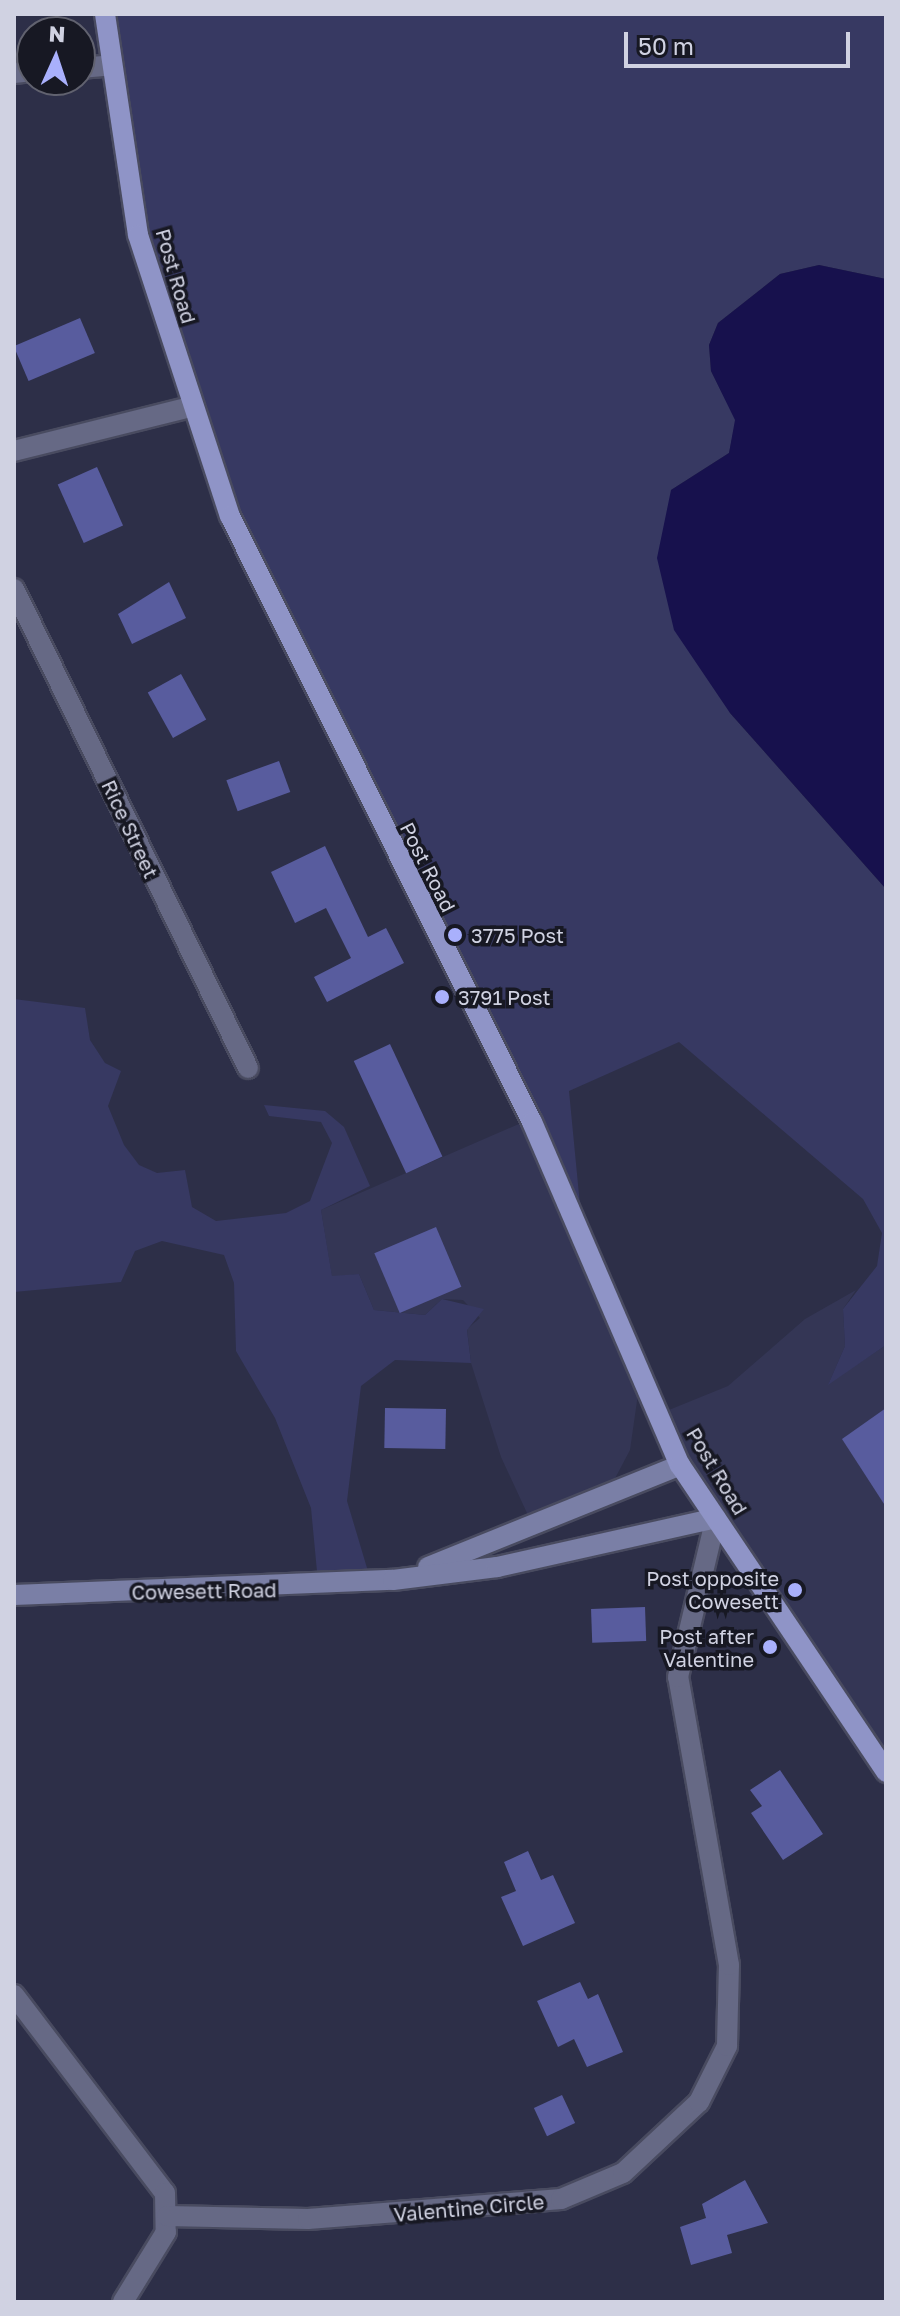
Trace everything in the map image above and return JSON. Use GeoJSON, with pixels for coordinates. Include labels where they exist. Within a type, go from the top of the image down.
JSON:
{"type":"FeatureCollection","features":[{"type":"Feature","properties":{"kind":"main road","name":"Post Road"},"geometry":{"type":"LineString","coordinates":[[105,14],[138,235],[190,407],[230,516],[532,1122],[680,1465],[886,1772]]}},
{"type":"Feature","properties":{"kind":"main road","name":"Cowesett Road"},"geometry":{"type":"LineString","coordinates":[[393,1580],[536,1529],[680,1465]]}},
{"type":"Feature","properties":{"kind":"main road","name":"Cowesett Road"},"geometry":{"type":"LineString","coordinates":[[14,1595],[393,1580],[497,1567],[716,1518]]}},
{"type":"Feature","properties":{"kind":"street"},"geometry":{"type":"LineString","coordinates":[[96,66],[112,65]]}},
{"type":"Feature","properties":{"kind":"street"},"geometry":{"type":"LineString","coordinates":[[14,451],[190,407]]}},
{"type":"Feature","properties":{"kind":"street","name":"Rice Street"},"geometry":{"type":"LineString","coordinates":[[14,589],[248,1068]]}},
{"type":"Feature","properties":{"kind":"street","name":"Valentine Circle"},"geometry":{"type":"LineString","coordinates":[[167,2216],[308,2219],[561,2199],[623,2173],[699,2102],[727,2046],[729,1965],[678,1677],[716,1518]]}},
{"type":"Feature","properties":{"kind":"street"},"geometry":{"type":"LineString","coordinates":[[14,1995],[165,2193],[166,2232],[123,2302]]}},
{"type":"Feature","properties":{"kind":"shaded area"},"geometry":{"type":"Polygon","coordinates":[[[105,14],[886,14],[886,279],[819,265],[780,274],[718,323],[709,345],[711,371],[736,420],[729,453],[671,490],[730,713],[886,889],[886,1345],[828,1385],[845,1346],[843,1309],[877,1266],[882,1233],[863,1199],[679,1042],[569,1091],[583,1236],[223,490],[121,137],[105,14]]]}},
{"type":"Feature","properties":{"kind":"shaded area"},"geometry":{"type":"Polygon","coordinates":[[[819,265],[886,279],[886,889],[730,713],[674,630],[657,558],[671,490],[729,453],[735,420],[711,371],[709,345],[718,323],[780,274],[819,265]]]}},
{"type":"Feature","properties":{"kind":"shaded area"},"geometry":{"type":"Polygon","coordinates":[[[14,999],[85,1008],[90,1040],[105,1063],[121,1071],[108,1106],[124,1145],[139,1165],[157,1173],[185,1170],[192,1207],[216,1221],[286,1213],[310,1201],[332,1143],[321,1122],[269,1116],[264,1105],[325,1111],[344,1127],[370,1186],[321,1210],[332,1276],[359,1274],[374,1310],[425,1315],[442,1299],[484,1309],[467,1330],[471,1363],[395,1360],[361,1386],[347,1501],[370,1578],[318,1582],[311,1508],[275,1418],[236,1351],[234,1283],[224,1255],[162,1241],[135,1251],[121,1282],[14,1292],[14,999]]]}},
{"type":"Feature","properties":{"kind":"shaded area"},"geometry":{"type":"Polygon","coordinates":[[[528,1120],[639,1387],[630,1450],[611,1486],[533,1526],[501,1457],[471,1363],[467,1329],[480,1318],[463,1300],[442,1299],[425,1315],[374,1310],[359,1274],[332,1277],[321,1210],[528,1120]]]}},
{"type":"Feature","properties":{"kind":"shaded area"},"geometry":{"type":"Polygon","coordinates":[[[856,1290],[843,1309],[845,1346],[829,1383],[886,1345],[886,1773],[659,1414],[728,1386],[805,1319],[856,1290]]]}},
{"type":"Feature","properties":{"kind":"building"},"geometry":{"type":"Polygon","coordinates":[[[80,318],[95,353],[29,381],[14,346],[80,318]]]}},
{"type":"Feature","properties":{"kind":"building"},"geometry":{"type":"Polygon","coordinates":[[[97,467],[123,525],[84,543],[58,484],[97,467]]]}},
{"type":"Feature","properties":{"kind":"building"},"geometry":{"type":"Polygon","coordinates":[[[169,582],[186,618],[132,644],[118,614],[169,582]]]}},
{"type":"Feature","properties":{"kind":"building"},"geometry":{"type":"Polygon","coordinates":[[[181,674],[206,719],[173,738],[148,692],[181,674]]]}},
{"type":"Feature","properties":{"kind":"building"},"geometry":{"type":"Polygon","coordinates":[[[279,761],[290,792],[238,811],[226,780],[279,761]]]}},
{"type":"Feature","properties":{"kind":"building"},"geometry":{"type":"Polygon","coordinates":[[[325,846],[368,937],[386,928],[404,963],[327,1002],[314,977],[351,958],[326,908],[295,923],[271,872],[325,846]]]}},
{"type":"Feature","properties":{"kind":"building"},"geometry":{"type":"Polygon","coordinates":[[[390,1044],[442,1156],[406,1173],[354,1061],[390,1044]]]}},
{"type":"Feature","properties":{"kind":"building"},"geometry":{"type":"Polygon","coordinates":[[[436,1227],[461,1287],[400,1313],[374,1253],[436,1227]]]}},
{"type":"Feature","properties":{"kind":"building"},"geometry":{"type":"Polygon","coordinates":[[[385,1408],[446,1409],[445,1449],[384,1448],[385,1408]]]}},
{"type":"Feature","properties":{"kind":"building"},"geometry":{"type":"Polygon","coordinates":[[[886,1408],[886,1507],[842,1439],[886,1408]]]}},
{"type":"Feature","properties":{"kind":"building"},"geometry":{"type":"Polygon","coordinates":[[[645,1607],[646,1641],[592,1643],[591,1609],[645,1607]]]}},
{"type":"Feature","properties":{"kind":"building"},"geometry":{"type":"Polygon","coordinates":[[[780,1770],[823,1834],[783,1860],[751,1813],[762,1806],[750,1790],[780,1770]]]}},
{"type":"Feature","properties":{"kind":"building"},"geometry":{"type":"Polygon","coordinates":[[[528,1851],[541,1880],[553,1875],[575,1923],[523,1946],[501,1897],[516,1891],[504,1862],[528,1851]]]}},
{"type":"Feature","properties":{"kind":"building"},"geometry":{"type":"Polygon","coordinates":[[[580,1982],[588,1999],[598,1994],[623,2052],[587,2067],[574,2039],[558,2047],[537,2001],[580,1982]]]}},
{"type":"Feature","properties":{"kind":"building"},"geometry":{"type":"Polygon","coordinates":[[[562,2095],[575,2123],[547,2136],[534,2108],[562,2095]]]}},
{"type":"Feature","properties":{"kind":"building"},"geometry":{"type":"Polygon","coordinates":[[[745,2180],[768,2223],[727,2235],[732,2253],[691,2265],[680,2227],[706,2218],[702,2204],[745,2180]]]}},
{"type":"Feature","properties":{"kind":"place","name":"3775 Post"},"geometry":{"type":"Point","coordinates":[455,935]}},
{"type":"Feature","properties":{"kind":"place","name":"3791 Post"},"geometry":{"type":"Point","coordinates":[442,997]}},
{"type":"Feature","properties":{"kind":"place","name":"Post opposite Cowesett"},"geometry":{"type":"Point","coordinates":[795,1590]}},
{"type":"Feature","properties":{"kind":"place","name":"Post after Valentine"},"geometry":{"type":"Point","coordinates":[770,1647]}}]}
